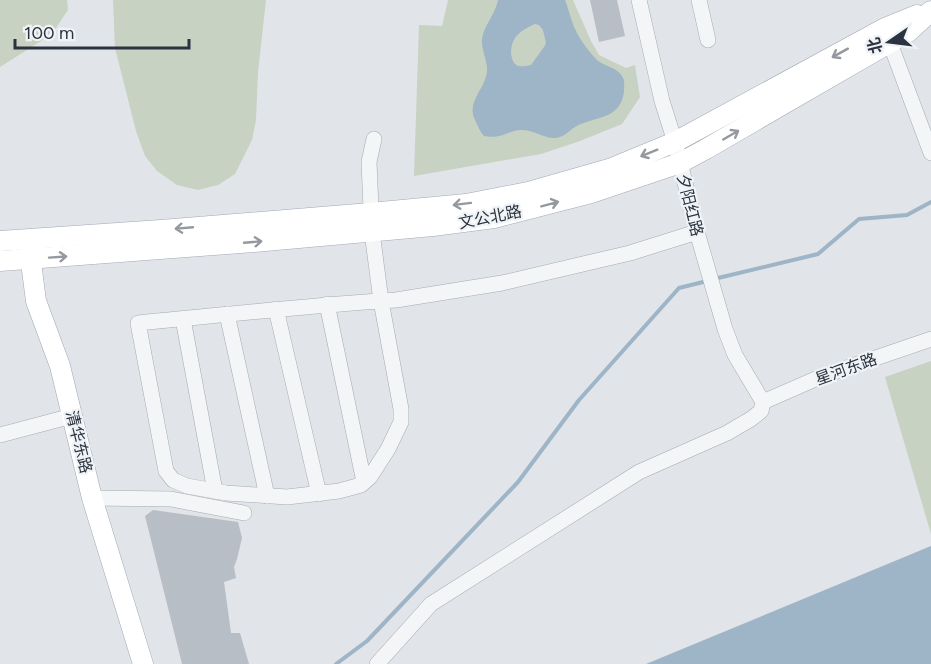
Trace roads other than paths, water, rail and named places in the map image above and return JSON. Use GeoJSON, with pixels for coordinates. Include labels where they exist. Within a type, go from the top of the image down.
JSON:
{"type":"FeatureCollection","features":[{"type":"Feature","properties":{"kind":"main road","name":"文公北路"},"geometry":{"type":"LineString","coordinates":[[0,261],[254,242],[528,192],[612,168],[675,142],[887,36],[908,32],[931,10]]}},
{"type":"Feature","properties":{"kind":"main road","name":"文公北路"},"geometry":{"type":"LineString","coordinates":[[0,241],[161,230],[371,222],[433,226],[494,218],[591,193],[680,163],[887,36]]}},
{"type":"Feature","properties":{"kind":"main road","name":"清华东路"},"geometry":{"type":"LineString","coordinates":[[28,239],[36,301],[60,366],[92,498],[143,664]]}},
{"type":"Feature","properties":{"kind":"street","name":"夕阳红路"},"geometry":{"type":"LineString","coordinates":[[639,0],[662,101],[711,280],[735,355],[763,402]]}},
{"type":"Feature","properties":{"kind":"street"},"geometry":{"type":"LineString","coordinates":[[699,0],[708,40]]}},
{"type":"Feature","properties":{"kind":"street"},"geometry":{"type":"LineString","coordinates":[[887,36],[931,153]]}},
{"type":"Feature","properties":{"kind":"street"},"geometry":{"type":"LineString","coordinates":[[374,139],[369,162],[371,222],[381,301],[401,409],[401,422],[382,458],[370,477],[361,485],[319,494],[288,497],[267,496],[215,491],[188,486],[172,480],[166,471],[138,323],[327,304],[381,301],[396,300],[502,283],[630,253],[697,232]]}},
{"type":"Feature","properties":{"kind":"street"},"geometry":{"type":"LineString","coordinates":[[327,304],[364,482]]}},
{"type":"Feature","properties":{"kind":"street"},"geometry":{"type":"LineString","coordinates":[[276,309],[319,494]]}},
{"type":"Feature","properties":{"kind":"street"},"geometry":{"type":"LineString","coordinates":[[227,314],[267,496]]}},
{"type":"Feature","properties":{"kind":"street"},"geometry":{"type":"LineString","coordinates":[[183,319],[215,491]]}},
{"type":"Feature","properties":{"kind":"street","name":"星河东路"},"geometry":{"type":"LineString","coordinates":[[763,402],[820,377],[931,339]]}},
{"type":"Feature","properties":{"kind":"street"},"geometry":{"type":"LineString","coordinates":[[377,664],[431,604],[639,472],[727,433],[751,419],[761,411],[763,402]]}},
{"type":"Feature","properties":{"kind":"street"},"geometry":{"type":"LineString","coordinates":[[0,435],[72,416]]}},
{"type":"Feature","properties":{"kind":"street"},"geometry":{"type":"LineString","coordinates":[[92,498],[171,499],[244,513]]}},
{"type":"Feature","properties":{"kind":"water"},"geometry":{"type":"Polygon","coordinates":[[[498,0],[565,0],[574,27],[585,46],[597,60],[615,69],[623,78],[624,92],[617,108],[605,116],[575,127],[558,137],[551,138],[520,130],[499,136],[484,136],[475,120],[473,107],[487,72],[482,43],[483,34],[498,0]],[[535,24],[527,28],[514,40],[511,52],[513,61],[517,65],[531,65],[544,47],[546,43],[543,30],[535,24]]]}},
{"type":"Feature","properties":{"kind":"water"},"geometry":{"type":"Polygon","coordinates":[[[931,546],[931,664],[646,664],[931,546]]]}},
{"type":"Feature","properties":{"kind":"waterway"},"geometry":{"type":"LineString","coordinates":[[714,279],[818,254],[859,219],[907,215],[931,202]]}},
{"type":"Feature","properties":{"kind":"waterway"},"geometry":{"type":"LineString","coordinates":[[336,664],[367,641],[518,482],[579,400],[679,288],[707,281]]}}]}
